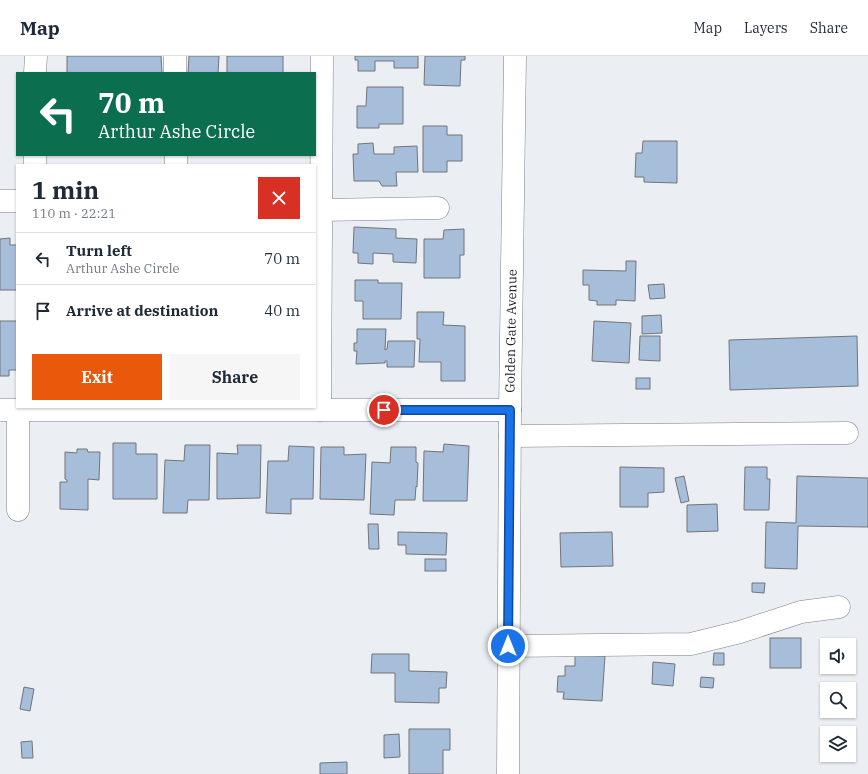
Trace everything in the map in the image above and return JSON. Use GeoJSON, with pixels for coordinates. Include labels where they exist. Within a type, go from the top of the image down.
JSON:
{"type":"FeatureCollection","features":[{"type":"Feature","properties":{"kind":"street"},"geometry":{"type":"LineString","coordinates":[[35,72],[36,56]]}},
{"type":"Feature","properties":{"kind":"street"},"geometry":{"type":"LineString","coordinates":[[175,56],[175,72]]}},
{"type":"Feature","properties":{"kind":"street"},"geometry":{"type":"LineString","coordinates":[[320,410],[321,210],[318,179],[322,56]]}},
{"type":"Feature","properties":{"kind":"street","name":"Golden Gate Avenue"},"geometry":{"type":"LineString","coordinates":[[508,774],[510,410],[515,56]]}},
{"type":"Feature","properties":{"kind":"street"},"geometry":{"type":"LineString","coordinates":[[0,201],[16,201]]}},
{"type":"Feature","properties":{"kind":"street"},"geometry":{"type":"LineString","coordinates":[[321,210],[438,208]]}},
{"type":"Feature","properties":{"kind":"street"},"geometry":{"type":"LineString","coordinates":[[18,510],[9,410],[510,410]]}},
{"type":"Feature","properties":{"kind":"street"},"geometry":{"type":"LineString","coordinates":[[510,436],[846,433]]}},
{"type":"Feature","properties":{"kind":"street"},"geometry":{"type":"LineString","coordinates":[[508,646],[691,644],[740,632],[801,612],[839,607]]}},
{"type":"Feature","properties":{"kind":"building"},"geometry":{"type":"Polygon","coordinates":[[[67,56],[161,56],[162,72],[67,72],[67,56]]]}},
{"type":"Feature","properties":{"kind":"building"},"geometry":{"type":"Polygon","coordinates":[[[189,56],[219,56],[218,72],[188,72],[189,56]]]}},
{"type":"Feature","properties":{"kind":"building"},"geometry":{"type":"Polygon","coordinates":[[[227,56],[283,56],[283,72],[227,72],[227,56]]]}},
{"type":"Feature","properties":{"kind":"building"},"geometry":{"type":"Polygon","coordinates":[[[355,56],[418,56],[418,68],[394,68],[394,61],[375,61],[375,71],[358,71],[358,60],[355,60],[355,56]]]}},
{"type":"Feature","properties":{"kind":"building"},"geometry":{"type":"Polygon","coordinates":[[[425,56],[465,56],[465,60],[461,60],[460,86],[424,85],[425,56]]]}},
{"type":"Feature","properties":{"kind":"building"},"geometry":{"type":"Polygon","coordinates":[[[367,87],[403,87],[403,124],[379,124],[379,128],[357,128],[357,106],[366,106],[367,87]]]}},
{"type":"Feature","properties":{"kind":"building"},"geometry":{"type":"Polygon","coordinates":[[[423,126],[447,126],[447,135],[462,135],[462,161],[447,161],[447,172],[423,172],[423,126]]]}},
{"type":"Feature","properties":{"kind":"building"},"geometry":{"type":"Polygon","coordinates":[[[643,141],[677,141],[677,183],[644,182],[644,177],[635,177],[636,153],[642,153],[643,141]]]}},
{"type":"Feature","properties":{"kind":"building"},"geometry":{"type":"Polygon","coordinates":[[[373,143],[374,154],[394,154],[394,147],[417,146],[418,172],[396,172],[397,186],[382,186],[379,181],[354,181],[353,154],[358,154],[358,144],[373,143]]]}},
{"type":"Feature","properties":{"kind":"building"},"geometry":{"type":"Polygon","coordinates":[[[354,227],[396,229],[396,238],[417,239],[416,263],[393,262],[393,254],[373,253],[373,264],[358,263],[358,253],[353,253],[354,227]]]}},
{"type":"Feature","properties":{"kind":"building"},"geometry":{"type":"Polygon","coordinates":[[[464,229],[464,255],[460,255],[460,278],[424,278],[424,239],[443,239],[444,230],[464,229]]]}},
{"type":"Feature","properties":{"kind":"building"},"geometry":{"type":"Polygon","coordinates":[[[10,238],[10,245],[16,245],[16,290],[0,290],[0,239],[10,238]]]}},
{"type":"Feature","properties":{"kind":"building"},"geometry":{"type":"Polygon","coordinates":[[[626,261],[636,261],[635,301],[616,300],[616,305],[597,305],[597,301],[589,300],[589,285],[583,285],[583,270],[626,271],[626,261]]]}},
{"type":"Feature","properties":{"kind":"building"},"geometry":{"type":"Polygon","coordinates":[[[355,280],[378,280],[378,283],[402,283],[401,319],[363,319],[363,301],[355,301],[355,280]]]}},
{"type":"Feature","properties":{"kind":"building"},"geometry":{"type":"Polygon","coordinates":[[[664,284],[665,298],[650,299],[648,285],[664,284]]]}},
{"type":"Feature","properties":{"kind":"building"},"geometry":{"type":"Polygon","coordinates":[[[417,312],[444,312],[443,325],[465,326],[465,381],[441,381],[441,362],[419,362],[420,339],[417,339],[417,312]]]}},
{"type":"Feature","properties":{"kind":"building"},"geometry":{"type":"Polygon","coordinates":[[[661,315],[662,333],[642,334],[642,316],[661,315]]]}},
{"type":"Feature","properties":{"kind":"building"},"geometry":{"type":"Polygon","coordinates":[[[0,321],[16,321],[16,370],[9,370],[9,376],[0,376],[0,321]]]}},
{"type":"Feature","properties":{"kind":"building"},"geometry":{"type":"Polygon","coordinates":[[[594,321],[631,323],[629,363],[592,361],[594,321]]]}},
{"type":"Feature","properties":{"kind":"building"},"geometry":{"type":"Polygon","coordinates":[[[357,329],[386,329],[385,350],[387,349],[388,341],[415,341],[414,367],[387,367],[387,361],[385,361],[385,363],[356,364],[357,351],[354,351],[354,343],[357,343],[357,329]]]}},
{"type":"Feature","properties":{"kind":"building"},"geometry":{"type":"Polygon","coordinates":[[[640,336],[660,336],[660,361],[639,360],[640,336]]]}},
{"type":"Feature","properties":{"kind":"building"},"geometry":{"type":"Polygon","coordinates":[[[857,336],[858,386],[730,390],[729,340],[857,336]]]}},
{"type":"Feature","properties":{"kind":"building"},"geometry":{"type":"Polygon","coordinates":[[[636,378],[650,378],[650,389],[636,389],[636,378]]]}},
{"type":"Feature","properties":{"kind":"building"},"geometry":{"type":"Polygon","coordinates":[[[113,443],[136,443],[136,454],[157,454],[157,499],[113,499],[113,443]]]}},
{"type":"Feature","properties":{"kind":"building"},"geometry":{"type":"Polygon","coordinates":[[[444,444],[469,446],[467,501],[423,501],[424,451],[443,452],[444,444]]]}},
{"type":"Feature","properties":{"kind":"building"},"geometry":{"type":"Polygon","coordinates":[[[185,445],[210,445],[209,500],[188,500],[187,513],[163,513],[165,460],[184,461],[185,445]]]}},
{"type":"Feature","properties":{"kind":"building"},"geometry":{"type":"Polygon","coordinates":[[[237,445],[261,445],[260,498],[217,499],[217,453],[238,454],[237,445]]]}},
{"type":"Feature","properties":{"kind":"building"},"geometry":{"type":"Polygon","coordinates":[[[289,446],[314,447],[313,499],[291,499],[291,514],[266,513],[268,461],[288,461],[289,446]]]}},
{"type":"Feature","properties":{"kind":"building"},"geometry":{"type":"Polygon","coordinates":[[[321,447],[344,447],[344,455],[366,454],[364,500],[320,499],[321,447]]]}},
{"type":"Feature","properties":{"kind":"building"},"geometry":{"type":"Polygon","coordinates":[[[391,447],[416,447],[416,462],[418,463],[415,500],[395,500],[394,515],[370,514],[372,462],[390,463],[391,447]]]}},
{"type":"Feature","properties":{"kind":"building"},"geometry":{"type":"Polygon","coordinates":[[[77,449],[87,449],[88,452],[100,452],[99,480],[88,479],[88,510],[60,509],[60,482],[67,482],[65,479],[65,452],[77,453],[77,449]]]}},
{"type":"Feature","properties":{"kind":"building"},"geometry":{"type":"Polygon","coordinates":[[[620,467],[664,468],[664,492],[648,493],[648,507],[620,507],[620,467]]]}},
{"type":"Feature","properties":{"kind":"building"},"geometry":{"type":"Polygon","coordinates":[[[745,467],[767,467],[767,479],[770,479],[769,510],[744,510],[745,467]]]}},
{"type":"Feature","properties":{"kind":"building"},"geometry":{"type":"Polygon","coordinates":[[[684,476],[689,501],[681,503],[675,478],[684,476]]]}},
{"type":"Feature","properties":{"kind":"building"},"geometry":{"type":"Polygon","coordinates":[[[797,476],[868,478],[868,527],[798,526],[797,569],[765,568],[766,522],[796,523],[797,476]]]}},
{"type":"Feature","properties":{"kind":"building"},"geometry":{"type":"Polygon","coordinates":[[[717,504],[718,531],[687,532],[687,505],[717,504]]]}},
{"type":"Feature","properties":{"kind":"building"},"geometry":{"type":"Polygon","coordinates":[[[368,524],[378,524],[379,549],[369,549],[368,524]]]}},
{"type":"Feature","properties":{"kind":"building"},"geometry":{"type":"Polygon","coordinates":[[[398,532],[447,533],[446,555],[406,554],[406,545],[398,545],[398,532]]]}},
{"type":"Feature","properties":{"kind":"building"},"geometry":{"type":"Polygon","coordinates":[[[612,532],[613,566],[561,567],[560,533],[612,532]]]}},
{"type":"Feature","properties":{"kind":"building"},"geometry":{"type":"Polygon","coordinates":[[[425,559],[446,559],[446,571],[425,571],[425,559]]]}},
{"type":"Feature","properties":{"kind":"building"},"geometry":{"type":"Polygon","coordinates":[[[752,583],[765,583],[764,593],[752,592],[752,583]]]}},
{"type":"Feature","properties":{"kind":"building"},"geometry":{"type":"Polygon","coordinates":[[[770,638],[801,638],[801,668],[770,668],[770,638]]]}},
{"type":"Feature","properties":{"kind":"building"},"geometry":{"type":"Polygon","coordinates":[[[714,653],[724,653],[724,665],[713,665],[714,653]]]}},
{"type":"Feature","properties":{"kind":"building"},"geometry":{"type":"Polygon","coordinates":[[[372,654],[409,654],[409,671],[447,672],[446,688],[439,688],[439,703],[395,702],[395,673],[371,673],[372,654]]]}},
{"type":"Feature","properties":{"kind":"building"},"geometry":{"type":"Polygon","coordinates":[[[575,655],[605,656],[602,701],[563,699],[564,692],[557,692],[558,676],[565,676],[565,666],[575,666],[575,655]]]}},
{"type":"Feature","properties":{"kind":"building"},"geometry":{"type":"Polygon","coordinates":[[[653,662],[675,664],[673,686],[652,684],[653,662]]]}},
{"type":"Feature","properties":{"kind":"building"},"geometry":{"type":"Polygon","coordinates":[[[701,677],[714,678],[713,688],[700,687],[701,677]]]}},
{"type":"Feature","properties":{"kind":"building"},"geometry":{"type":"Polygon","coordinates":[[[24,687],[34,689],[30,711],[20,709],[24,687]]]}},
{"type":"Feature","properties":{"kind":"building"},"geometry":{"type":"Polygon","coordinates":[[[409,729],[450,729],[450,750],[443,750],[443,774],[409,774],[409,729]]]}},
{"type":"Feature","properties":{"kind":"building"},"geometry":{"type":"Polygon","coordinates":[[[399,734],[400,757],[384,758],[384,735],[399,734]]]}},
{"type":"Feature","properties":{"kind":"building"},"geometry":{"type":"Polygon","coordinates":[[[32,741],[33,758],[22,758],[21,742],[32,741]]]}},
{"type":"Feature","properties":{"kind":"building"},"geometry":{"type":"Polygon","coordinates":[[[347,762],[347,774],[320,774],[320,763],[347,762]]]}},
{"type":"Feature","properties":{"kind":"route"},"geometry":{"type":"LineString","coordinates":[[384,410],[510,410],[508,646]]}}]}
